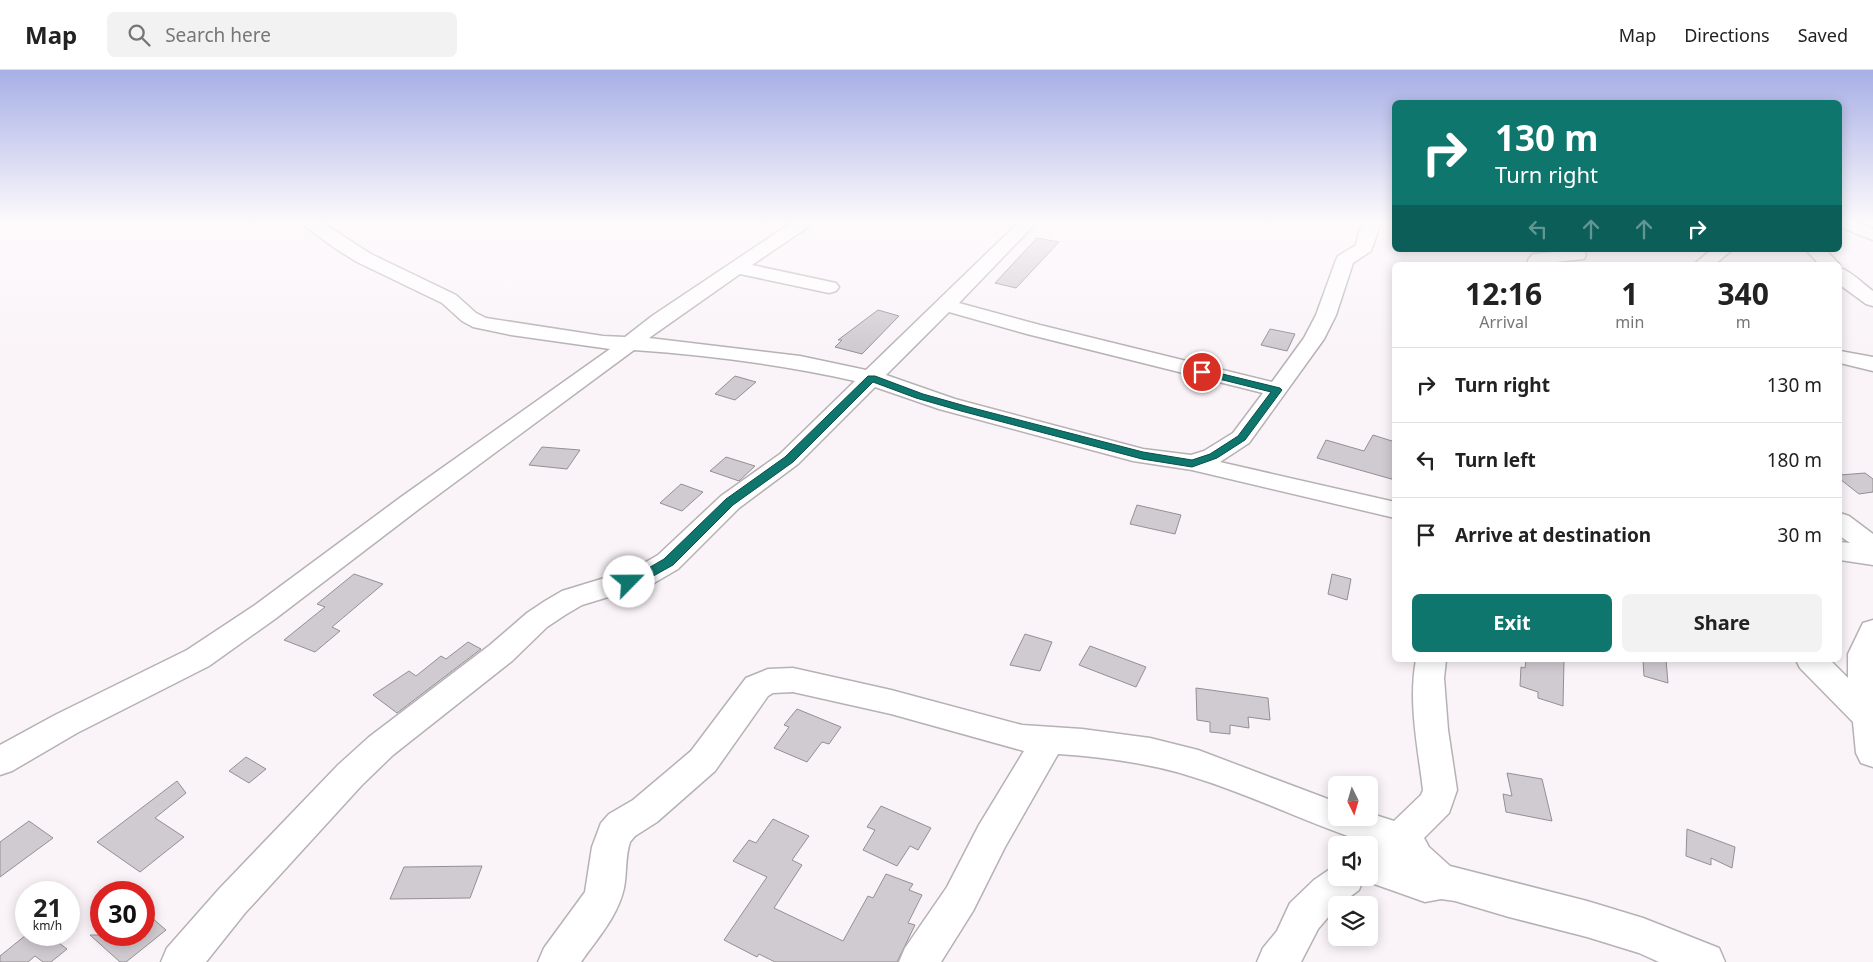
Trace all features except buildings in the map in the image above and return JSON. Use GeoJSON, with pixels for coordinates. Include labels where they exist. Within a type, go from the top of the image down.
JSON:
{"type":"FeatureCollection","features":[{"type":"Feature","properties":{"kind":"street"},"geometry":{"type":"LineString","coordinates":[[379,265],[449,299],[469,317],[480,323],[511,329],[628,344],[669,346],[800,362],[872,378],[920,396],[957,407],[1142,456],[1192,463],[1392,509]]}},
{"type":"Feature","properties":{"kind":"street"},"geometry":{"type":"LineString","coordinates":[[0,761],[66,724],[110,704],[198,658],[265,612],[410,503],[604,364],[659,320],[740,265]]}},
{"type":"Feature","properties":{"kind":"street"},"geometry":{"type":"LineString","coordinates":[[181,962],[232,901],[350,775],[381,746],[471,677],[537,620],[555,608],[572,598],[644,576],[668,562],[730,502],[789,459],[985,265]]}},
{"type":"Feature","properties":{"kind":"street"},"geometry":{"type":"LineString","coordinates":[[1192,463],[1213,456],[1241,438],[1314,339],[1326,315],[1343,265]]}},
{"type":"Feature","properties":{"kind":"street"},"geometry":{"type":"LineString","coordinates":[[735,268],[829,288]]}},
{"type":"Feature","properties":{"kind":"street"},"geometry":{"type":"LineString","coordinates":[[1842,276],[1851,285],[1873,300]]}},
{"type":"Feature","properties":{"kind":"street"},"geometry":{"type":"LineString","coordinates":[[945,305],[1034,330],[1277,390]]}},
{"type":"Feature","properties":{"kind":"street"},"geometry":{"type":"LineString","coordinates":[[1842,357],[1873,364]]}},
{"type":"Feature","properties":{"kind":"street"},"geometry":{"type":"LineString","coordinates":[[1842,524],[1873,548]]}},
{"type":"Feature","properties":{"kind":"street"},"geometry":{"type":"LineString","coordinates":[[1842,551],[1873,556]]}},
{"type":"Feature","properties":{"kind":"street"},"geometry":{"type":"LineString","coordinates":[[1873,631],[1863,654],[1862,662],[1873,753]]}},
{"type":"Feature","properties":{"kind":"street"},"geometry":{"type":"LineString","coordinates":[[1378,853],[1401,836],[1437,803],[1440,790],[1432,730],[1428,678],[1431,662]]}},
{"type":"Feature","properties":{"kind":"street"},"geometry":{"type":"LineString","coordinates":[[1812,662],[1870,718]]}},
{"type":"Feature","properties":{"kind":"street"},"geometry":{"type":"LineString","coordinates":[[558,962],[601,901],[614,834],[622,825],[645,811],[703,761],[757,687],[768,681],[778,679],[793,680],[891,702],[1022,738],[1082,742],[1150,752],[1198,764],[1328,814]]}},
{"type":"Feature","properties":{"kind":"street"},"geometry":{"type":"LineString","coordinates":[[919,962],[960,899],[992,836],[1048,741]]}},
{"type":"Feature","properties":{"kind":"street"},"geometry":{"type":"LineString","coordinates":[[1367,826],[1401,836],[1416,859],[1441,882]]}},
{"type":"Feature","properties":{"kind":"street"},"geometry":{"type":"LineString","coordinates":[[1378,869],[1425,885],[1441,882],[1455,884],[1509,900],[1586,919],[1643,936],[1678,958]]}},
{"type":"Feature","properties":{"kind":"street"},"geometry":{"type":"LineString","coordinates":[[1277,962],[1291,944],[1304,916],[1335,886]]}},
{"type":"Feature","properties":{"kind":"route"},"geometry":{"type":"LineString","coordinates":[[629,582],[644,576],[668,562],[730,502],[789,459],[872,378],[920,396],[965,409],[1142,456],[1192,463],[1213,456],[1241,438],[1277,390],[1202,372]]}}]}
